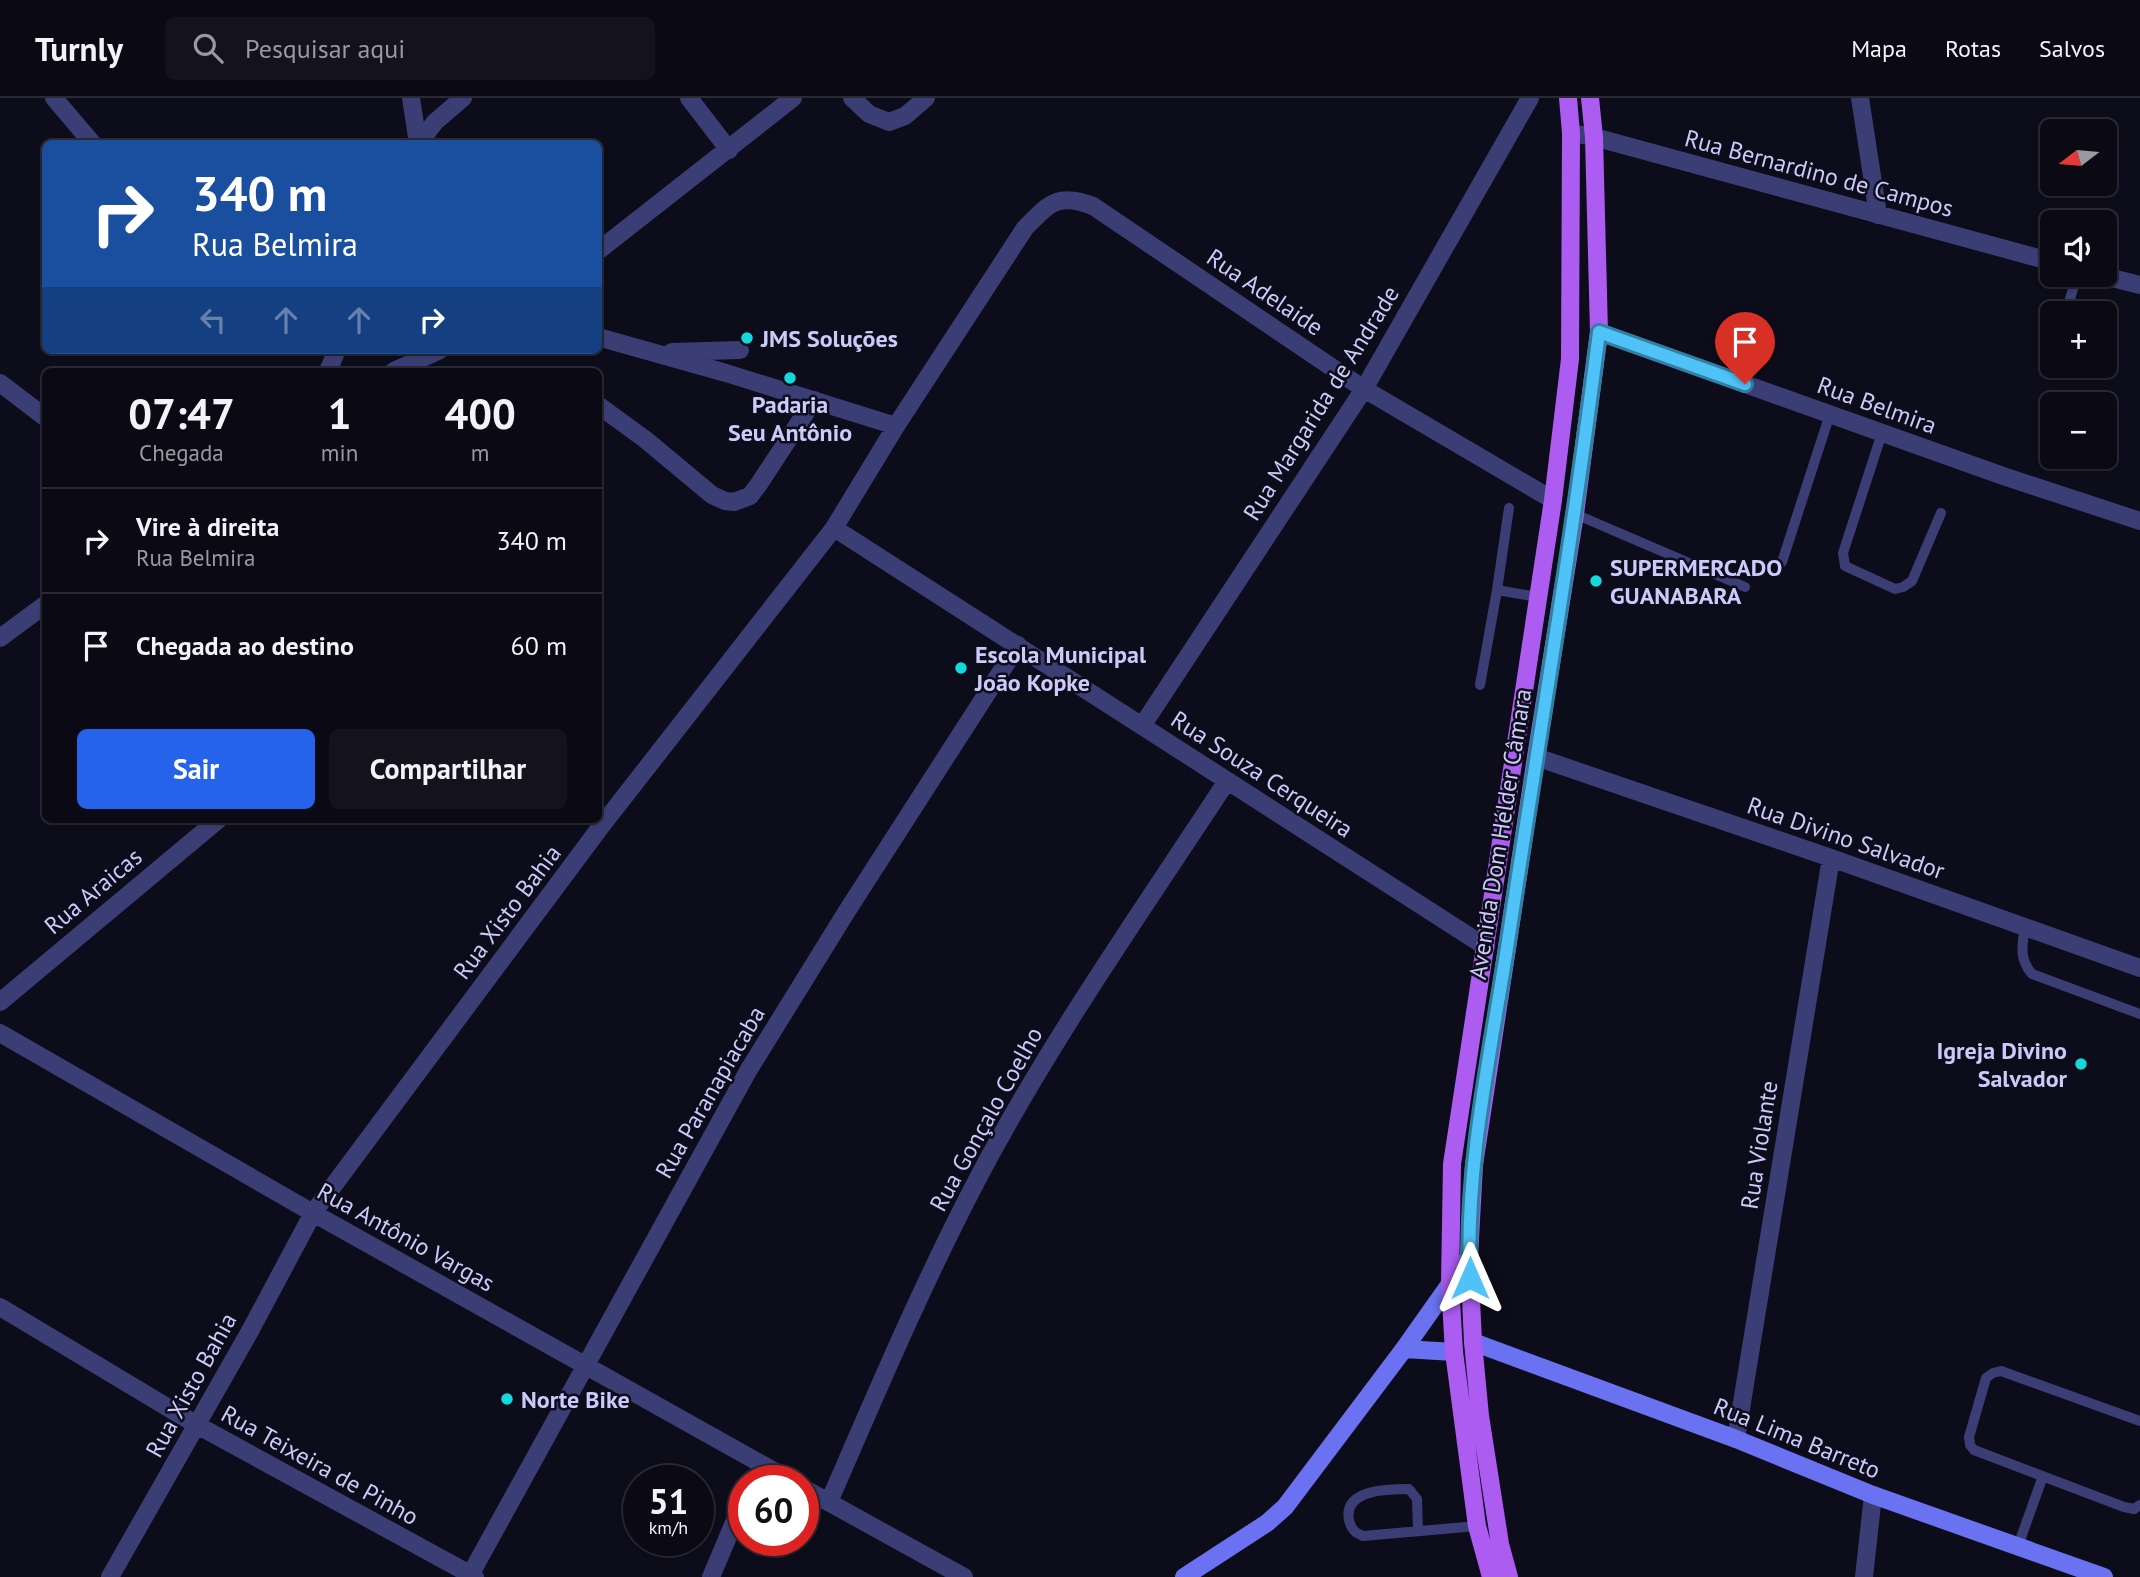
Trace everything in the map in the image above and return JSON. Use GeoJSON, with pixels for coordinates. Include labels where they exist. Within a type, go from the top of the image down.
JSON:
{"type":"FeatureCollection","features":[{"type":"Feature","properties":{"kind":"main road","name":"Avenida Dom Hélder Câmara"},"geometry":{"type":"LineString","coordinates":[[1491,1577],[1477,1526],[1454,1352],[1450,1284],[1452,1164],[1553,500],[1570,359],[1572,133],[1567,98]]}},
{"type":"Feature","properties":{"kind":"main road","name":"Avenida Dom Hélder Câmara"},"geometry":{"type":"LineString","coordinates":[[1509,1577],[1500,1544],[1482,1429],[1473,1342],[1469,1257],[1474,1165],[1575,514],[1599,332],[1594,137],[1590,98]]}},
{"type":"Feature","properties":{"kind":"street"},"geometry":{"type":"LineString","coordinates":[[54,98],[90,140]]}},
{"type":"Feature","properties":{"kind":"street"},"geometry":{"type":"LineString","coordinates":[[411,98],[418,140]]}},
{"type":"Feature","properties":{"kind":"street"},"geometry":{"type":"LineString","coordinates":[[420,140],[435,122],[463,98]]}},
{"type":"Feature","properties":{"kind":"street"},"geometry":{"type":"LineString","coordinates":[[689,98],[729,150]]}},
{"type":"Feature","properties":{"kind":"street"},"geometry":{"type":"LineString","coordinates":[[602,248],[793,98]]}},
{"type":"Feature","properties":{"kind":"street"},"geometry":{"type":"LineString","coordinates":[[852,98],[869,114],[890,122],[897,120],[926,98]]}},
{"type":"Feature","properties":{"kind":"street","name":"Rua Margarida de Andrade"},"geometry":{"type":"LineString","coordinates":[[1142,726],[1364,389],[1530,98]]}},
{"type":"Feature","properties":{"kind":"street"},"geometry":{"type":"LineString","coordinates":[[1860,98],[1878,215]]}},
{"type":"Feature","properties":{"kind":"street","name":"Rua Bernardino de Campos"},"geometry":{"type":"LineString","coordinates":[[1572,133],[2040,259]]}},
{"type":"Feature","properties":{"kind":"street","name":"Rua Adelaide"},"geometry":{"type":"LineString","coordinates":[[1025,228],[1049,204],[1076,199],[1093,206],[1364,389],[1553,500]]}},
{"type":"Feature","properties":{"kind":"street","name":"Rua Xisto Bahia"},"geometry":{"type":"LineString","coordinates":[[602,812],[834,528],[896,426],[1025,228]]}},
{"type":"Feature","properties":{"kind":"street"},"geometry":{"type":"LineString","coordinates":[[2117,279],[2140,285]]}},
{"type":"Feature","properties":{"kind":"street","name":"Rua Belmira"},"geometry":{"type":"LineString","coordinates":[[1599,332],[2006,477],[2140,521]]}},
{"type":"Feature","properties":{"kind":"street"},"geometry":{"type":"LineString","coordinates":[[602,338],[896,426]]}},
{"type":"Feature","properties":{"kind":"street"},"geometry":{"type":"LineString","coordinates":[[648,351],[740,350]]}},
{"type":"Feature","properties":{"kind":"street"},"geometry":{"type":"LineString","coordinates":[[400,368],[430,354]]}},
{"type":"Feature","properties":{"kind":"street"},"geometry":{"type":"LineString","coordinates":[[0,383],[42,415]]}},
{"type":"Feature","properties":{"kind":"street"},"geometry":{"type":"LineString","coordinates":[[602,408],[646,440],[712,495],[734,502],[750,496],[814,400]]}},
{"type":"Feature","properties":{"kind":"street","name":"Rua Souza Cerqueira"},"geometry":{"type":"LineString","coordinates":[[834,528],[1486,947]]}},
{"type":"Feature","properties":{"kind":"street"},"geometry":{"type":"LineString","coordinates":[[0,638],[42,607]]}},
{"type":"Feature","properties":{"kind":"street","name":"Rua Paranapiacaba"},"geometry":{"type":"LineString","coordinates":[[472,1576],[584,1366],[748,1071],[1018,645]]}},
{"type":"Feature","properties":{"kind":"street","name":"Rua Divino Salvador"},"geometry":{"type":"LineString","coordinates":[[1536,757],[2140,968]]}},
{"type":"Feature","properties":{"kind":"street","name":"Rua Gonçalo Coelho"},"geometry":{"type":"LineString","coordinates":[[829,1502],[902,1332],[978,1179],[1060,1035],[1227,781]]}},
{"type":"Feature","properties":{"kind":"street","name":"Rua Araicas"},"geometry":{"type":"LineString","coordinates":[[0,1002],[214,823]]}},
{"type":"Feature","properties":{"kind":"street","name":"Rua Xisto Bahia"},"geometry":{"type":"LineString","coordinates":[[110,1577],[313,1213],[592,824]]}},
{"type":"Feature","properties":{"kind":"street","name":"Rua Violante"},"geometry":{"type":"LineString","coordinates":[[1736,1439],[1830,858]]}},
{"type":"Feature","properties":{"kind":"street","name":"Rua Antônio Vargas"},"geometry":{"type":"LineString","coordinates":[[0,1033],[584,1366],[744,1465]]}},
{"type":"Feature","properties":{"kind":"street"},"geometry":{"type":"LineString","coordinates":[[1184,1577],[1267,1523],[1284,1507],[1404,1349],[1469,1257]]}},
{"type":"Feature","properties":{"kind":"street","name":"Rua Teixeira de Pinho"},"geometry":{"type":"LineString","coordinates":[[0,1307],[197,1425],[472,1576]]}},
{"type":"Feature","properties":{"kind":"street","name":"Rua Lima Barreto"},"geometry":{"type":"LineString","coordinates":[[1473,1342],[1736,1439],[1873,1495],[2104,1577]]}},
{"type":"Feature","properties":{"kind":"street"},"geometry":{"type":"LineString","coordinates":[[1404,1349],[1454,1352]]}},
{"type":"Feature","properties":{"kind":"street"},"geometry":{"type":"LineString","coordinates":[[1864,1577],[1873,1495]]}},
{"type":"Feature","properties":{"kind":"street"},"geometry":{"type":"LineString","coordinates":[[819,1497],[964,1577]]}},
{"type":"Feature","properties":{"kind":"street"},"geometry":{"type":"LineString","coordinates":[[711,1577],[728,1537]]}},
{"type":"Feature","properties":{"kind":"lane"},"geometry":{"type":"LineString","coordinates":[[1782,562],[1830,414]]}},
{"type":"Feature","properties":{"kind":"lane"},"geometry":{"type":"LineString","coordinates":[[1882,433],[1843,553],[1845,566],[1895,589],[1903,587],[1912,581],[1941,513]]}},
{"type":"Feature","properties":{"kind":"lane"},"geometry":{"type":"LineString","coordinates":[[1479,685],[1509,508]]}},
{"type":"Feature","properties":{"kind":"lane"},"geometry":{"type":"LineString","coordinates":[[1575,514],[1745,587]]}},
{"type":"Feature","properties":{"kind":"lane"},"geometry":{"type":"LineString","coordinates":[[1497,590],[1538,597]]}},
{"type":"Feature","properties":{"kind":"lane"},"geometry":{"type":"LineString","coordinates":[[2025,927],[2022,956],[2032,974],[2140,1014]]}},
{"type":"Feature","properties":{"kind":"lane"},"geometry":{"type":"LineString","coordinates":[[2140,1422],[2001,1371],[1986,1378],[1969,1437],[1974,1450],[2124,1507],[2134,1508],[2140,1505]]}},
{"type":"Feature","properties":{"kind":"lane"},"geometry":{"type":"LineString","coordinates":[[2018,1546],[2043,1476]]}},
{"type":"Feature","properties":{"kind":"lane"},"geometry":{"type":"LineString","coordinates":[[1418,1531],[1417,1499],[1409,1489],[1369,1493],[1356,1499],[1349,1508],[1350,1525],[1359,1535],[1418,1531],[1477,1526]]}},
{"type":"Feature","properties":{"kind":"place","name":"JMS Soluções"},"geometry":{"type":"Point","coordinates":[747,338]}},
{"type":"Feature","properties":{"kind":"place","name":"Padaria Seu Antônio"},"geometry":{"type":"Point","coordinates":[790,378]}},
{"type":"Feature","properties":{"kind":"place","name":"SUPERMERCADO GUANABARA"},"geometry":{"type":"Point","coordinates":[1596,581]}},
{"type":"Feature","properties":{"kind":"place","name":"Escola Municipal João Kopke"},"geometry":{"type":"Point","coordinates":[961,668]}},
{"type":"Feature","properties":{"kind":"place","name":"Igreja Divino Salvador"},"geometry":{"type":"Point","coordinates":[2081,1064]}},
{"type":"Feature","properties":{"kind":"place","name":"Norte Bike"},"geometry":{"type":"Point","coordinates":[507,1399]}},
{"type":"Feature","properties":{"kind":"route"},"geometry":{"type":"LineString","coordinates":[[1470,1278],[1474,1165],[1575,514],[1599,332],[1745,384]]}}]}
